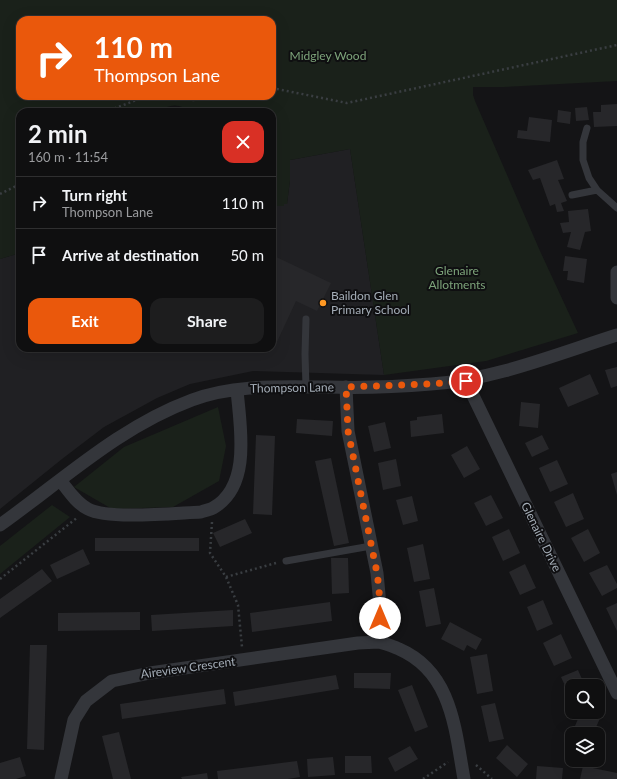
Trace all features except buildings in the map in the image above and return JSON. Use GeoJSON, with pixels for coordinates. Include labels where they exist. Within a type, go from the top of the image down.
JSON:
{"type":"FeatureCollection","features":[{"type":"Feature","properties":{"kind":"street"},"geometry":{"type":"LineString","coordinates":[[617,272],[617,298]]}},
{"type":"Feature","properties":{"kind":"street","name":"Thompson Lane"},"geometry":{"type":"LineString","coordinates":[[0,526],[99,450],[165,411],[198,398],[250,387],[346,387],[466,381],[533,362],[617,335]]}},
{"type":"Feature","properties":{"kind":"street","name":"Glenaire Drive"},"geometry":{"type":"LineString","coordinates":[[466,381],[617,693]]}},
{"type":"Feature","properties":{"kind":"street"},"geometry":{"type":"LineString","coordinates":[[346,387],[348,431],[379,588],[379,642],[400,649],[415,658],[429,670],[444,691],[450,708],[464,779]]}},
{"type":"Feature","properties":{"kind":"street"},"geometry":{"type":"LineString","coordinates":[[60,480],[78,501],[88,509],[112,515],[201,512],[213,508],[225,498],[238,476],[242,446],[237,390]]}},
{"type":"Feature","properties":{"kind":"street","name":"Aireview Crescent"},"geometry":{"type":"LineString","coordinates":[[61,779],[74,720],[86,701],[112,680],[150,673],[358,643],[379,642]]}},
{"type":"Feature","properties":{"kind":"lane"},"geometry":{"type":"LineString","coordinates":[[587,128],[583,142],[583,160],[588,178],[597,190],[617,208]]}},
{"type":"Feature","properties":{"kind":"lane"},"geometry":{"type":"LineString","coordinates":[[572,195],[597,190]]}},
{"type":"Feature","properties":{"kind":"lane"},"geometry":{"type":"LineString","coordinates":[[306,319],[306,387]]}},
{"type":"Feature","properties":{"kind":"lane"},"geometry":{"type":"LineString","coordinates":[[286,561],[371,546]]}},
{"type":"Feature","properties":{"kind":"path"},"geometry":{"type":"LineString","coordinates":[[276,89],[347,103],[617,44]]}},
{"type":"Feature","properties":{"kind":"path"},"geometry":{"type":"LineString","coordinates":[[116,108],[137,100]]}},
{"type":"Feature","properties":{"kind":"path"},"geometry":{"type":"LineString","coordinates":[[0,194],[16,186]]}},
{"type":"Feature","properties":{"kind":"path"},"geometry":{"type":"LineString","coordinates":[[213,508],[210,553],[226,577],[238,605],[244,660]]}},
{"type":"Feature","properties":{"kind":"path"},"geometry":{"type":"LineString","coordinates":[[0,579],[88,509]]}},
{"type":"Feature","properties":{"kind":"path"},"geometry":{"type":"LineString","coordinates":[[226,577],[286,561]]}},
{"type":"Feature","properties":{"kind":"shaded area","name":"Baildon Glen Primary School"},"geometry":{"type":"Polygon","coordinates":[[[350,149],[384,375],[253,371],[190,384],[157,398],[104,427],[0,509],[0,259],[16,254],[16,352],[276,352],[276,203],[287,204],[290,180],[290,160],[350,149]]]}},
{"type":"Feature","properties":{"kind":"green space"},"geometry":{"type":"Polygon","coordinates":[[[0,0],[617,0],[617,81],[503,87],[473,87],[475,101],[540,251],[578,333],[486,361],[384,375],[350,149],[290,160],[290,180],[287,204],[284,204],[284,206],[276,206],[276,108],[185,108],[171,106],[166,108],[16,108],[16,254],[0,259],[0,0]]]}},
{"type":"Feature","properties":{"kind":"green space"},"geometry":{"type":"Polygon","coordinates":[[[218,407],[226,446],[219,481],[173,507],[112,509],[74,487],[124,447],[218,407]]]}},
{"type":"Feature","properties":{"kind":"green space"},"geometry":{"type":"Polygon","coordinates":[[[52,505],[70,517],[0,574],[0,546],[52,505]]]}},
{"type":"Feature","properties":{"kind":"place","name":"Baildon Glen Primary School"},"geometry":{"type":"Point","coordinates":[323,303]}},
{"type":"Feature","properties":{"kind":"route"},"geometry":{"type":"LineString","coordinates":[[380,618],[377,573],[348,431],[346,387],[466,381]]}},
{"type":"Feature","properties":{"kind":"park label","name":"Midgley Wood"},"geometry":{"type":"Point","coordinates":[328,56]}},
{"type":"Feature","properties":{"kind":"park label","name":"Glenaire Allotments"},"geometry":{"type":"Point","coordinates":[457,278]}}]}
